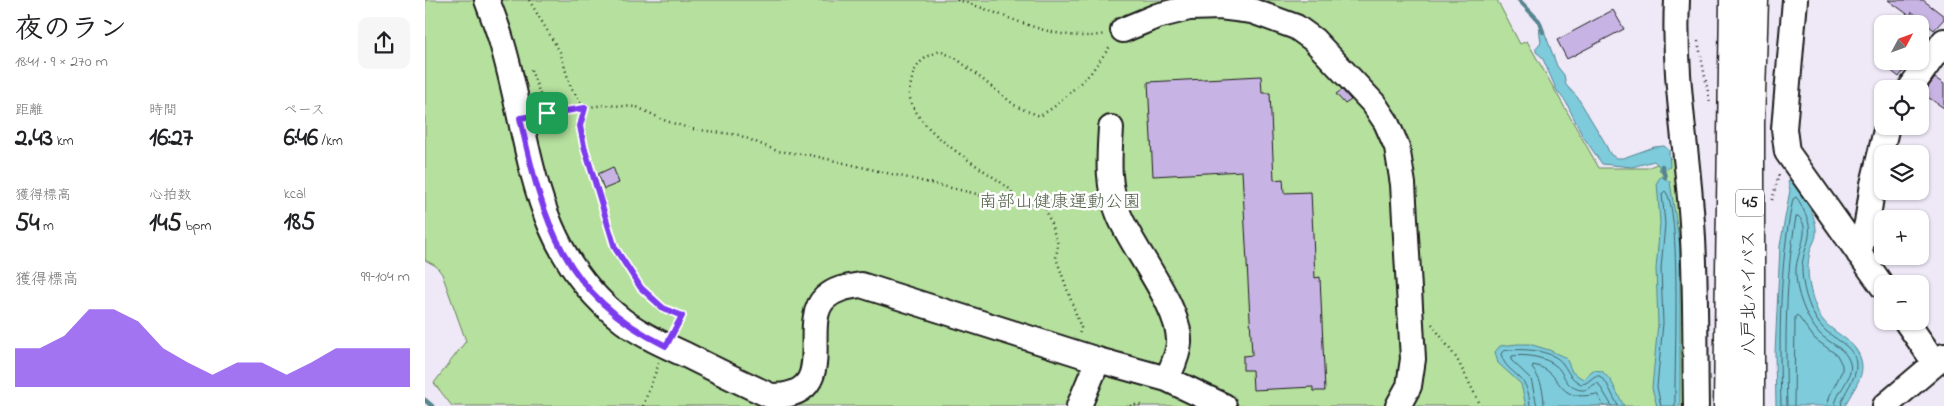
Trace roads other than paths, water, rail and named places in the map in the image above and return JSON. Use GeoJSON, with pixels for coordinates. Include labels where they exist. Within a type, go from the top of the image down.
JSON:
{"type":"FeatureCollection","features":[{"type":"Feature","properties":{"kind":"highway","name":"八戸北バイパス"},"geometry":{"type":"LineString","coordinates":[[1729,406],[1734,0]]}},
{"type":"Feature","properties":{"kind":"highway","name":"八戸北バイパス"},"geometry":{"type":"LineString","coordinates":[[1750,406],[1750,123],[1755,0]]}},
{"type":"Feature","properties":{"kind":"street"},"geometry":{"type":"LineString","coordinates":[[487,0],[502,43],[535,187],[548,224],[562,251],[600,301],[624,321],[666,346],[771,396],[787,396],[805,386],[815,367],[816,316],[824,299],[840,288],[861,285],[1098,360],[1167,379],[1224,406]]}},
{"type":"Feature","properties":{"kind":"street"},"geometry":{"type":"LineString","coordinates":[[1677,0],[1675,42],[1679,102],[1686,152],[1693,238],[1696,406]]}},
{"type":"Feature","properties":{"kind":"street"},"geometry":{"type":"LineString","coordinates":[[1795,0],[1784,129],[1787,152],[1874,275]]}},
{"type":"Feature","properties":{"kind":"street"},"geometry":{"type":"LineString","coordinates":[[1123,30],[1157,16],[1189,8],[1221,7],[1251,11],[1296,26],[1314,40],[1374,104],[1387,122],[1397,147],[1403,184],[1413,359],[1409,386],[1398,406]]}},
{"type":"Feature","properties":{"kind":"street"},"geometry":{"type":"LineString","coordinates":[[1916,80],[1944,42]]}},
{"type":"Feature","properties":{"kind":"street"},"geometry":{"type":"LineString","coordinates":[[1111,128],[1108,165],[1113,199],[1119,216],[1176,321],[1179,342],[1175,362],[1167,379]]}},
{"type":"Feature","properties":{"kind":"street"},"geometry":{"type":"LineString","coordinates":[[1859,254],[1885,135]]}},
{"type":"Feature","properties":{"kind":"street"},"geometry":{"type":"LineString","coordinates":[[1885,406],[1940,359],[1914,330]]}},
{"type":"Feature","properties":{"kind":"street"},"geometry":{"type":"LineString","coordinates":[[1079,406],[1098,360]]}},
{"type":"Feature","properties":{"kind":"water"},"geometry":{"type":"Polygon","coordinates":[[[1543,28],[1557,66],[1564,75],[1566,85],[1578,98],[1610,154],[1616,158],[1623,158],[1654,147],[1664,146],[1669,150],[1670,167],[1660,171],[1659,166],[1654,161],[1632,167],[1602,164],[1582,135],[1566,102],[1557,91],[1542,57],[1536,52],[1536,48],[1541,42],[1539,29],[1543,28]]]}},
{"type":"Feature","properties":{"kind":"water"},"geometry":{"type":"Polygon","coordinates":[[[1661,176],[1670,182],[1680,246],[1680,406],[1657,406],[1652,388],[1658,323],[1656,269],[1660,223],[1657,182],[1661,176]]]}},
{"type":"Feature","properties":{"kind":"water"},"geometry":{"type":"Polygon","coordinates":[[[1792,178],[1804,197],[1816,227],[1816,236],[1808,267],[1809,283],[1815,305],[1822,319],[1853,346],[1861,360],[1860,378],[1845,406],[1776,406],[1775,353],[1780,246],[1790,190],[1788,182],[1792,178]]]}},
{"type":"Feature","properties":{"kind":"water"},"geometry":{"type":"Polygon","coordinates":[[[1529,344],[1566,358],[1572,372],[1583,379],[1593,370],[1602,371],[1611,381],[1624,406],[1526,406],[1521,384],[1498,363],[1495,352],[1500,346],[1529,344]]]}},
{"type":"Feature","properties":{"kind":"waterway"},"geometry":{"type":"LineString","coordinates":[[1519,0],[1539,21],[1543,32]]}},
{"type":"Feature","properties":{"kind":"waterway"},"geometry":{"type":"LineString","coordinates":[[1662,166],[1665,177]]}},
{"type":"Feature","properties":{"kind":"waterway"},"geometry":{"type":"LineString","coordinates":[[425,400],[432,406]]}},
{"type":"Feature","properties":{"kind":"park label","name":"南部山健康運動公園"},"geometry":{"type":"Point","coordinates":[1060,203]}}]}
